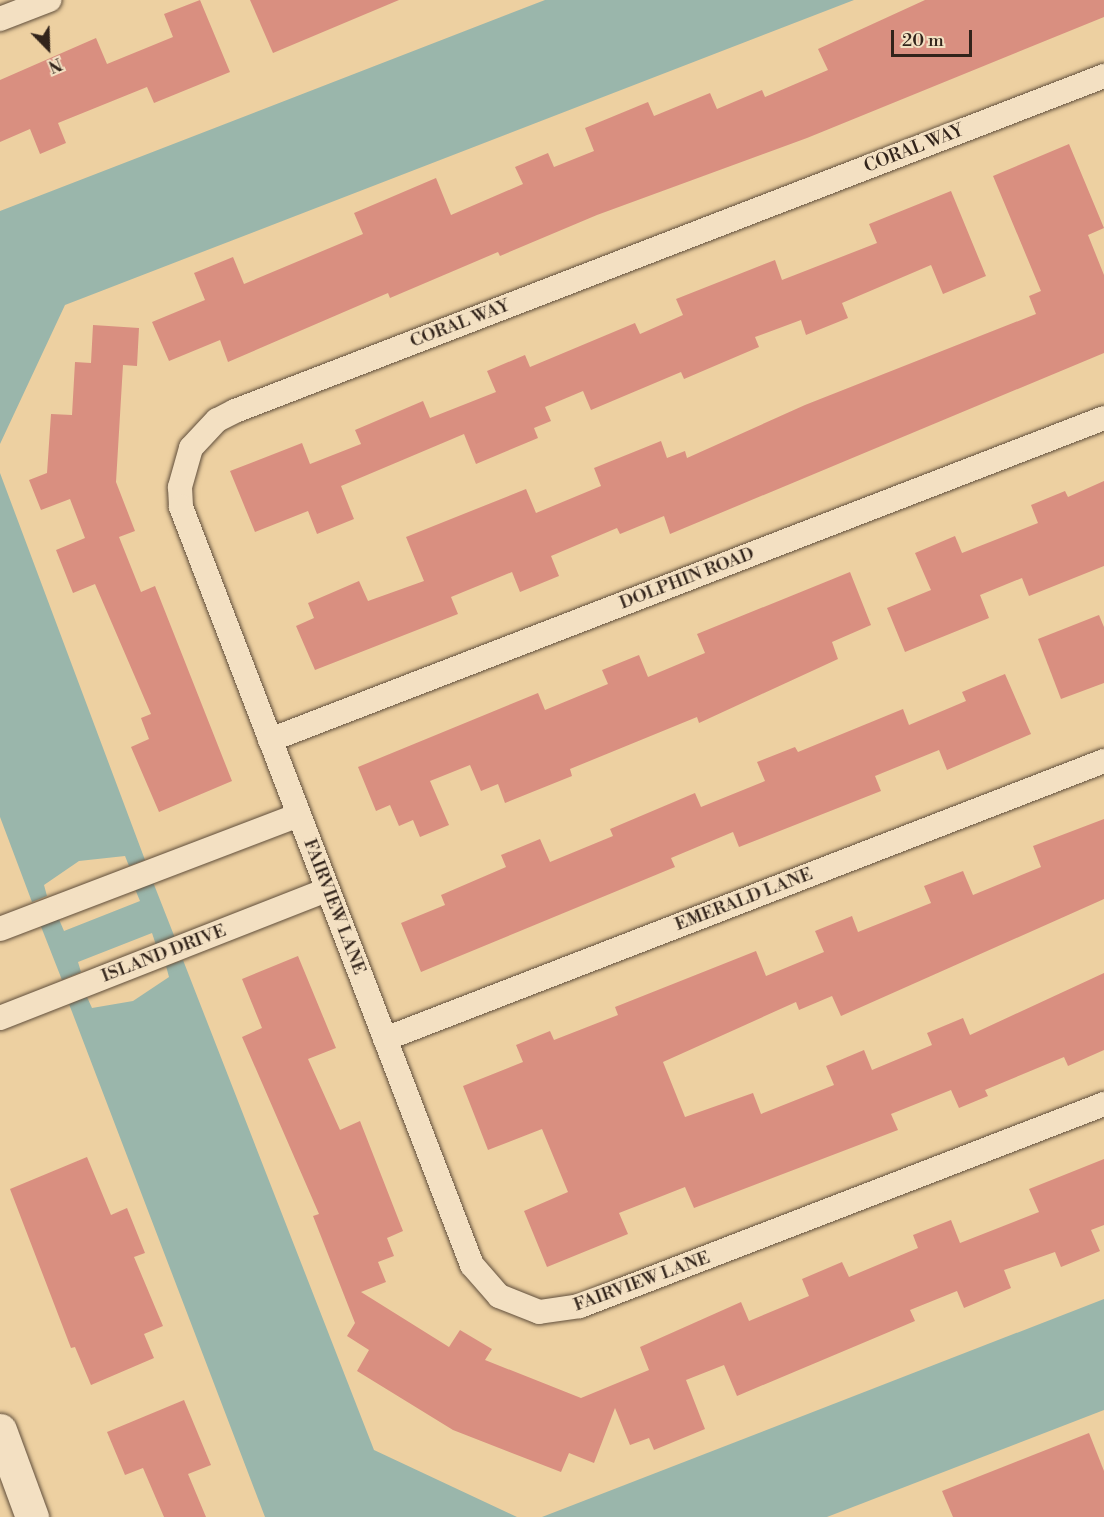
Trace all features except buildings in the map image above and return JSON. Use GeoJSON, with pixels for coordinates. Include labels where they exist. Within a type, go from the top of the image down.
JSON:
{"type":"FeatureCollection","features":[{"type":"Feature","properties":{"kind":"main road"},"geometry":{"type":"LineString","coordinates":[[0,1430],[32,1517]]}},
{"type":"Feature","properties":{"kind":"street"},"geometry":{"type":"LineString","coordinates":[[0,19],[49,0]]}},
{"type":"Feature","properties":{"kind":"street","name":"CORAL WAY"},"geometry":{"type":"LineString","coordinates":[[298,814],[181,507],[183,466],[191,448],[217,420],[1104,76]]}},
{"type":"Feature","properties":{"kind":"street","name":"DOLPHIN ROAD"},"geometry":{"type":"LineString","coordinates":[[270,740],[1104,418]]}},
{"type":"Feature","properties":{"kind":"street","name":"EMERALD LANE"},"geometry":{"type":"LineString","coordinates":[[385,1039],[1104,761]]}},
{"type":"Feature","properties":{"kind":"street"},"geometry":{"type":"LineString","coordinates":[[0,929],[298,814]]}},
{"type":"Feature","properties":{"kind":"street","name":"FAIRVIEW LANE"},"geometry":{"type":"LineString","coordinates":[[298,814],[472,1265],[499,1296],[539,1312],[580,1306],[1104,1104]]}},
{"type":"Feature","properties":{"kind":"street","name":"ISLAND DRIVE"},"geometry":{"type":"LineString","coordinates":[[0,1018],[327,890]]}},
{"type":"Feature","properties":{"kind":"shaded area"},"geometry":{"type":"Polygon","coordinates":[[[545,0],[854,0],[65,305],[0,444],[0,211],[545,0]]]}},
{"type":"Feature","properties":{"kind":"shaded area"},"geometry":{"type":"Polygon","coordinates":[[[0,473],[145,860],[129,866],[125,856],[79,861],[44,885],[47,896],[32,902],[0,817],[0,473]]]}},
{"type":"Feature","properties":{"kind":"shaded area"},"geometry":{"type":"Polygon","coordinates":[[[153,882],[175,938],[156,945],[152,933],[78,962],[81,972],[62,980],[40,924],[58,917],[64,931],[140,901],[135,889],[153,882]]]}},
{"type":"Feature","properties":{"kind":"shaded area"},"geometry":{"type":"Polygon","coordinates":[[[183,960],[374,1450],[517,1517],[265,1517],[69,1004],[87,997],[92,1008],[133,1001],[169,977],[166,966],[183,960]]]}},
{"type":"Feature","properties":{"kind":"shaded area"},"geometry":{"type":"Polygon","coordinates":[[[1104,1299],[1104,1410],[827,1517],[542,1517],[1104,1299]]]}}]}
